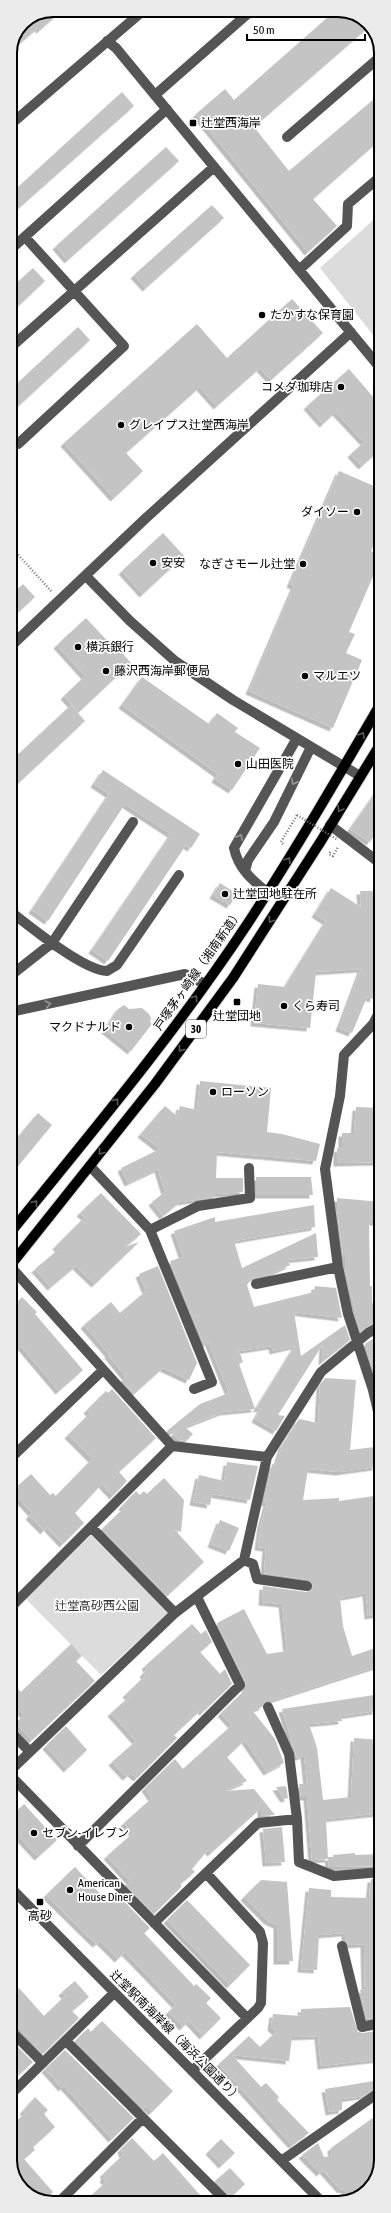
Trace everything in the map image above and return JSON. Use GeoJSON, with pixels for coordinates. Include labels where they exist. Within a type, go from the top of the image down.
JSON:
{"type":"FeatureCollection","features":[{"type":"Feature","properties":{"kind":"main road","name":"戸塚茅ヶ崎線（湘南新道）"},"geometry":{"type":"LineString","coordinates":[[17,1224],[166,1039],[205,984],[308,829],[374,715]]}},
{"type":"Feature","properties":{"kind":"main road","name":"30"},"geometry":{"type":"LineString","coordinates":[[17,1257],[155,1084],[233,978],[374,754]]}},
{"type":"Feature","properties":{"kind":"street"},"geometry":{"type":"LineString","coordinates":[[17,119],[136,17]]}},
{"type":"Feature","properties":{"kind":"street"},"geometry":{"type":"LineString","coordinates":[[155,95],[244,17]]}},
{"type":"Feature","properties":{"kind":"street"},"geometry":{"type":"LineString","coordinates":[[107,42],[116,48],[374,360]]}},
{"type":"Feature","properties":{"kind":"street"},"geometry":{"type":"LineString","coordinates":[[287,137],[374,62]]}},
{"type":"Feature","properties":{"kind":"street"},"geometry":{"type":"LineString","coordinates":[[17,244],[167,109]]}},
{"type":"Feature","properties":{"kind":"street"},"geometry":{"type":"LineString","coordinates":[[17,342],[73,290],[214,167]]}},
{"type":"Feature","properties":{"kind":"street"},"geometry":{"type":"LineString","coordinates":[[299,270],[347,226],[348,204],[374,182]]}},
{"type":"Feature","properties":{"kind":"street"},"geometry":{"type":"LineString","coordinates":[[18,444],[124,346],[25,237]]}},
{"type":"Feature","properties":{"kind":"street"},"geometry":{"type":"LineString","coordinates":[[17,641],[146,518],[351,332]]}},
{"type":"Feature","properties":{"kind":"street"},"geometry":{"type":"LineString","coordinates":[[86,576],[130,621],[175,661],[232,700],[360,776]]}},
{"type":"Feature","properties":{"kind":"street"},"geometry":{"type":"LineString","coordinates":[[267,892],[236,860],[234,848],[297,738]]}},
{"type":"Feature","properties":{"kind":"street"},"geometry":{"type":"LineString","coordinates":[[245,871],[248,860],[274,822],[311,747]]}},
{"type":"Feature","properties":{"kind":"street"},"geometry":{"type":"LineString","coordinates":[[17,970],[52,943],[133,822]]}},
{"type":"Feature","properties":{"kind":"street"},"geometry":{"type":"LineString","coordinates":[[330,825],[374,859]]}},
{"type":"Feature","properties":{"kind":"street"},"geometry":{"type":"LineString","coordinates":[[17,916],[52,943],[95,968],[101,971],[112,969],[117,965],[179,875]]}},
{"type":"Feature","properties":{"kind":"street"},"geometry":{"type":"LineString","coordinates":[[17,1010],[185,974],[205,984]]}},
{"type":"Feature","properties":{"kind":"street"},"geometry":{"type":"LineString","coordinates":[[374,1027],[344,1055],[340,1096],[325,1169],[338,1267],[348,1314],[357,1342],[374,1383]]}},
{"type":"Feature","properties":{"kind":"street"},"geometry":{"type":"LineString","coordinates":[[90,1166],[150,1230],[212,1382],[194,1389]]}},
{"type":"Feature","properties":{"kind":"street"},"geometry":{"type":"LineString","coordinates":[[150,1230],[198,1206],[250,1198],[249,1168]]}},
{"type":"Feature","properties":{"kind":"street"},"geometry":{"type":"LineString","coordinates":[[256,1284],[338,1267]]}},
{"type":"Feature","properties":{"kind":"street"},"geometry":{"type":"LineString","coordinates":[[17,1274],[172,1446],[267,1457]]}},
{"type":"Feature","properties":{"kind":"street"},"geometry":{"type":"LineString","coordinates":[[17,1764],[175,1613],[244,1560],[267,1457],[321,1372],[368,1333],[374,1330]]}},
{"type":"Feature","properties":{"kind":"street"},"geometry":{"type":"LineString","coordinates":[[17,1452],[103,1370]]}},
{"type":"Feature","properties":{"kind":"street"},"geometry":{"type":"LineString","coordinates":[[17,1601],[172,1446]]}},
{"type":"Feature","properties":{"kind":"street"},"geometry":{"type":"LineString","coordinates":[[91,1527],[175,1613]]}},
{"type":"Feature","properties":{"kind":"street"},"geometry":{"type":"LineString","coordinates":[[244,1560],[253,1564],[257,1579],[307,1586]]}},
{"type":"Feature","properties":{"kind":"street"},"geometry":{"type":"LineString","coordinates":[[78,1846],[240,1685],[197,1597]]}},
{"type":"Feature","properties":{"kind":"street"},"geometry":{"type":"LineString","coordinates":[[268,1707],[288,1754],[297,1819],[299,1862],[334,1876],[374,1873]]}},
{"type":"Feature","properties":{"kind":"street"},"geometry":{"type":"LineString","coordinates":[[17,1738],[30,1752]]}},
{"type":"Feature","properties":{"kind":"street"},"geometry":{"type":"LineString","coordinates":[[17,1782],[247,2018]]}},
{"type":"Feature","properties":{"kind":"street"},"geometry":{"type":"LineString","coordinates":[[154,1923],[258,1823],[297,1819]]}},
{"type":"Feature","properties":{"kind":"street"},"geometry":{"type":"LineString","coordinates":[[192,2071],[261,2003],[263,1943],[260,1932],[206,1873]]}},
{"type":"Feature","properties":{"kind":"street","name":"辻堂駅南海岸線（海浜公園通り）"},"geometry":{"type":"LineString","coordinates":[[17,1895],[316,2196]]}},
{"type":"Feature","properties":{"kind":"street"},"geometry":{"type":"LineString","coordinates":[[342,1946],[362,2027],[374,2024]]}},
{"type":"Feature","properties":{"kind":"street"},"geometry":{"type":"LineString","coordinates":[[17,2088],[114,1993]]}},
{"type":"Feature","properties":{"kind":"street"},"geometry":{"type":"LineString","coordinates":[[17,2037],[42,2063]]}},
{"type":"Feature","properties":{"kind":"street"},"geometry":{"type":"LineString","coordinates":[[66,2040],[217,2196]]}},
{"type":"Feature","properties":{"kind":"street"},"geometry":{"type":"LineString","coordinates":[[281,2161],[374,2096]]}},
{"type":"Feature","properties":{"kind":"street"},"geometry":{"type":"LineString","coordinates":[[65,2196],[143,2118]]}},
{"type":"Feature","properties":{"kind":"path"},"geometry":{"type":"LineString","coordinates":[[17,554],[60,601]]}},
{"type":"Feature","properties":{"kind":"path"},"geometry":{"type":"LineString","coordinates":[[281,842],[297,815],[338,840],[329,854],[333,856],[338,847]]}},
{"type":"Feature","properties":{"kind":"green space"},"geometry":{"type":"Polygon","coordinates":[[[374,219],[374,336],[320,268],[374,219]]]}},
{"type":"Feature","properties":{"kind":"green space","name":"辻堂高砂西公園"},"geometry":{"type":"Polygon","coordinates":[[[91,1535],[168,1613],[101,1675],[26,1599],[91,1535]]]}},
{"type":"Feature","properties":{"kind":"building"},"geometry":{"type":"Polygon","coordinates":[[[55,17],[40,30],[38,28],[18,45],[27,27],[39,20],[55,17]]]}},
{"type":"Feature","properties":{"kind":"building"},"geometry":{"type":"Polygon","coordinates":[[[328,17],[348,18],[366,30],[254,127],[289,171],[374,99],[374,145],[313,199],[337,226],[308,252],[196,114],[225,89],[234,100],[328,17]]]}},
{"type":"Feature","properties":{"kind":"building"},"geometry":{"type":"Polygon","coordinates":[[[122,92],[134,106],[17,210],[17,188],[122,92]]]}},
{"type":"Feature","properties":{"kind":"building"},"geometry":{"type":"Polygon","coordinates":[[[166,147],[179,161],[68,260],[56,246],[166,147]]]}},
{"type":"Feature","properties":{"kind":"building"},"geometry":{"type":"Polygon","coordinates":[[[212,205],[224,218],[146,288],[134,275],[212,205]]]}},
{"type":"Feature","properties":{"kind":"building"},"geometry":{"type":"Polygon","coordinates":[[[33,268],[45,281],[17,307],[17,283],[33,268]]]}},
{"type":"Feature","properties":{"kind":"building","name":"グレイプス辻堂西海岸"},"geometry":{"type":"Polygon","coordinates":[[[292,299],[323,333],[271,380],[260,368],[217,406],[200,387],[126,453],[143,471],[114,498],[64,443],[197,324],[227,358],[292,299]]]}},
{"type":"Feature","properties":{"kind":"building"},"geometry":{"type":"Polygon","coordinates":[[[78,327],[90,340],[17,408],[17,384],[78,327]]]}},
{"type":"Feature","properties":{"kind":"building"},"geometry":{"type":"Polygon","coordinates":[[[349,369],[374,398],[374,455],[362,466],[351,454],[364,442],[336,412],[323,424],[307,406],[349,369]]]}},
{"type":"Feature","properties":{"kind":"building"},"geometry":{"type":"Polygon","coordinates":[[[339,471],[374,486],[374,544],[371,551],[374,552],[374,574],[349,632],[355,634],[346,653],[362,660],[333,728],[249,691],[294,586],[290,584],[339,471]]]}},
{"type":"Feature","properties":{"kind":"building","name":"安安"},"geometry":{"type":"Polygon","coordinates":[[[163,533],[184,556],[143,594],[122,571],[163,533]]]}},
{"type":"Feature","properties":{"kind":"building"},"geometry":{"type":"Polygon","coordinates":[[[23,584],[35,597],[17,614],[17,590],[23,584]]]}},
{"type":"Feature","properties":{"kind":"building"},"geometry":{"type":"Polygon","coordinates":[[[86,618],[114,648],[116,646],[131,663],[79,712],[64,696],[85,676],[57,645],[86,618]]]}},
{"type":"Feature","properties":{"kind":"building"},"geometry":{"type":"Polygon","coordinates":[[[142,677],[209,724],[217,713],[238,728],[235,732],[260,748],[232,790],[215,779],[218,774],[122,705],[142,677]]]}},
{"type":"Feature","properties":{"kind":"building"},"geometry":{"type":"Polygon","coordinates":[[[71,705],[85,721],[17,784],[17,755],[71,705]]]}},
{"type":"Feature","properties":{"kind":"building"},"geometry":{"type":"Polygon","coordinates":[[[103,770],[200,834],[191,848],[186,845],[108,961],[92,950],[171,834],[125,804],[48,921],[32,910],[109,794],[94,784],[103,770]]]}},
{"type":"Feature","properties":{"kind":"building"},"geometry":{"type":"Polygon","coordinates":[[[374,795],[374,836],[370,842],[350,829],[374,795]]]}},
{"type":"Feature","properties":{"kind":"building","name":"辻堂団地駐在所"},"geometry":{"type":"Polygon","coordinates":[[[220,883],[237,894],[230,905],[213,895],[220,883]]]}},
{"type":"Feature","properties":{"kind":"building"},"geometry":{"type":"Polygon","coordinates":[[[331,888],[361,907],[360,891],[373,891],[373,999],[367,997],[352,1033],[339,1028],[361,969],[316,972],[310,1028],[254,1023],[258,984],[285,987],[326,921],[315,914],[331,888]]]}},
{"type":"Feature","properties":{"kind":"building","name":"マクドナルド"},"geometry":{"type":"Polygon","coordinates":[[[124,1005],[129,1009],[142,1008],[149,1014],[151,1018],[150,1022],[152,1024],[131,1051],[105,1030],[118,1009],[124,1005]]]}},
{"type":"Feature","properties":{"kind":"building"},"geometry":{"type":"Polygon","coordinates":[[[200,1081],[271,1088],[267,1132],[282,1134],[320,1144],[316,1161],[217,1152],[216,1178],[243,1178],[243,1192],[216,1194],[216,1197],[180,1202],[163,1216],[152,1202],[165,1192],[158,1169],[128,1183],[121,1168],[160,1149],[141,1134],[165,1106],[177,1116],[180,1106],[197,1110],[200,1081]]]}},
{"type":"Feature","properties":{"kind":"building"},"geometry":{"type":"Polygon","coordinates":[[[356,1107],[374,1108],[374,1162],[337,1163],[337,1148],[342,1149],[342,1133],[354,1133],[356,1107]]]}},
{"type":"Feature","properties":{"kind":"building"},"geometry":{"type":"Polygon","coordinates":[[[38,1113],[52,1125],[17,1168],[17,1138],[38,1113]]]}},
{"type":"Feature","properties":{"kind":"building"},"geometry":{"type":"Polygon","coordinates":[[[256,1177],[311,1177],[313,1195],[256,1195],[256,1177]]]}},
{"type":"Feature","properties":{"kind":"building"},"geometry":{"type":"Polygon","coordinates":[[[101,1193],[141,1234],[125,1247],[139,1242],[95,1284],[76,1266],[51,1287],[35,1269],[59,1249],[56,1246],[85,1217],[80,1213],[101,1193]]]}},
{"type":"Feature","properties":{"kind":"building"},"geometry":{"type":"Polygon","coordinates":[[[337,1198],[374,1201],[374,1222],[369,1222],[370,1286],[372,1286],[374,1322],[360,1331],[345,1268],[345,1255],[343,1255],[337,1198]]]}},
{"type":"Feature","properties":{"kind":"building"},"geometry":{"type":"Polygon","coordinates":[[[314,1205],[315,1227],[234,1241],[242,1268],[316,1233],[318,1257],[287,1260],[290,1265],[271,1274],[251,1279],[247,1285],[254,1307],[314,1292],[315,1286],[336,1288],[342,1318],[294,1312],[301,1356],[345,1325],[350,1340],[322,1362],[323,1344],[278,1415],[285,1416],[276,1431],[255,1419],[261,1408],[256,1409],[295,1346],[273,1351],[272,1346],[239,1351],[243,1362],[239,1364],[255,1409],[223,1412],[185,1427],[193,1434],[186,1441],[179,1440],[173,1434],[179,1429],[169,1433],[167,1431],[200,1404],[229,1393],[208,1341],[205,1347],[170,1261],[183,1257],[174,1231],[215,1217],[215,1222],[314,1205]]]}},
{"type":"Feature","properties":{"kind":"building"},"geometry":{"type":"Polygon","coordinates":[[[158,1266],[197,1363],[189,1380],[163,1368],[134,1394],[122,1381],[126,1377],[108,1355],[109,1354],[84,1325],[111,1302],[120,1313],[146,1291],[139,1274],[158,1266]]]}},
{"type":"Feature","properties":{"kind":"building"},"geometry":{"type":"Polygon","coordinates":[[[22,1297],[37,1312],[35,1314],[83,1370],[59,1391],[21,1346],[17,1350],[17,1302],[22,1297]]]}},
{"type":"Feature","properties":{"kind":"building"},"geometry":{"type":"Polygon","coordinates":[[[374,1338],[374,1372],[365,1344],[374,1338]]]}},
{"type":"Feature","properties":{"kind":"building"},"geometry":{"type":"Polygon","coordinates":[[[325,1378],[356,1380],[350,1450],[374,1447],[374,1467],[339,1472],[308,1469],[303,1500],[339,1498],[339,1501],[374,1496],[374,1615],[368,1616],[366,1593],[340,1598],[343,1626],[352,1656],[374,1648],[374,1667],[266,1701],[262,1707],[252,1710],[275,1739],[284,1763],[267,1772],[245,1740],[227,1757],[247,1781],[224,1791],[254,1789],[275,1815],[261,1816],[261,1808],[211,1853],[208,1850],[192,1869],[195,1872],[180,1884],[182,1886],[154,1914],[126,1885],[130,1881],[107,1856],[133,1833],[124,1823],[152,1798],[145,1788],[175,1759],[183,1769],[232,1725],[221,1713],[245,1690],[246,1683],[217,1623],[244,1609],[267,1654],[287,1651],[282,1604],[262,1602],[263,1586],[306,1592],[312,1590],[313,1584],[308,1580],[264,1573],[266,1548],[258,1547],[261,1524],[267,1503],[264,1502],[272,1464],[276,1465],[282,1446],[299,1419],[318,1423],[320,1385],[325,1378]]]}},
{"type":"Feature","properties":{"kind":"building"},"geometry":{"type":"Polygon","coordinates":[[[112,1389],[156,1438],[119,1472],[127,1481],[113,1496],[102,1484],[75,1513],[84,1523],[63,1544],[47,1527],[44,1531],[29,1516],[32,1513],[17,1496],[17,1487],[31,1474],[50,1495],[53,1493],[56,1496],[92,1459],[68,1435],[90,1413],[87,1410],[106,1391],[108,1393],[112,1389]]]}},
{"type":"Feature","properties":{"kind":"building"},"geometry":{"type":"Polygon","coordinates":[[[227,1462],[258,1466],[250,1500],[212,1494],[210,1505],[193,1502],[199,1475],[224,1481],[227,1462]]]}},
{"type":"Feature","properties":{"kind":"building"},"geometry":{"type":"Polygon","coordinates":[[[164,1478],[184,1500],[181,1532],[174,1529],[204,1562],[167,1596],[102,1529],[124,1508],[122,1506],[136,1491],[140,1495],[144,1491],[147,1494],[164,1478]]]}},
{"type":"Feature","properties":{"kind":"building"},"geometry":{"type":"Polygon","coordinates":[[[220,1520],[239,1528],[229,1551],[211,1544],[220,1520]]]}},
{"type":"Feature","properties":{"kind":"building"},"geometry":{"type":"Polygon","coordinates":[[[192,1624],[201,1634],[206,1630],[212,1642],[200,1652],[220,1674],[225,1669],[232,1684],[203,1712],[201,1710],[174,1735],[177,1738],[137,1778],[131,1773],[126,1777],[112,1762],[136,1741],[111,1713],[129,1697],[126,1694],[145,1676],[143,1674],[147,1669],[145,1666],[192,1624]]]}},
{"type":"Feature","properties":{"kind":"building"},"geometry":{"type":"Polygon","coordinates":[[[71,1644],[82,1656],[76,1661],[95,1681],[32,1740],[17,1724],[17,1722],[24,1715],[17,1708],[17,1688],[21,1692],[71,1644]]]}},
{"type":"Feature","properties":{"kind":"building"},"geometry":{"type":"Polygon","coordinates":[[[374,1695],[374,1711],[341,1716],[342,1721],[309,1724],[317,1748],[323,1800],[351,1797],[354,1738],[374,1739],[374,1814],[326,1819],[328,1859],[312,1860],[307,1797],[301,1797],[299,1784],[307,1784],[304,1755],[297,1758],[282,1709],[374,1695]]]}},
{"type":"Feature","properties":{"kind":"building"},"geometry":{"type":"Polygon","coordinates":[[[66,1726],[87,1750],[67,1769],[46,1746],[66,1726]]]}},
{"type":"Feature","properties":{"kind":"building"},"geometry":{"type":"Polygon","coordinates":[[[286,1786],[288,1798],[284,1799],[276,1787],[286,1786]]]}},
{"type":"Feature","properties":{"kind":"building","name":"セブン-イレブン"},"geometry":{"type":"Polygon","coordinates":[[[24,1804],[57,1840],[38,1857],[17,1834],[17,1810],[24,1804]]]}},
{"type":"Feature","properties":{"kind":"building"},"geometry":{"type":"Polygon","coordinates":[[[282,1827],[285,1862],[266,1863],[263,1829],[282,1827]]]}},
{"type":"Feature","properties":{"kind":"building"},"geometry":{"type":"Polygon","coordinates":[[[355,1853],[355,1855],[374,1854],[374,1866],[329,1867],[328,1857],[333,1857],[333,1855],[355,1853]]]}},
{"type":"Feature","properties":{"kind":"building"},"geometry":{"type":"Polygon","coordinates":[[[75,1867],[108,1902],[117,1894],[150,1928],[144,1933],[194,1986],[196,1984],[211,1998],[206,2003],[221,2018],[203,2036],[189,2021],[183,2027],[168,2012],[176,2005],[125,1952],[118,1959],[100,1941],[96,1944],[46,1895],[75,1867]]]}},
{"type":"Feature","properties":{"kind":"building"},"geometry":{"type":"Polygon","coordinates":[[[371,1879],[374,1879],[374,2018],[367,2019],[360,1990],[365,1989],[364,1944],[349,1945],[345,1941],[345,1933],[319,1935],[317,1970],[301,1969],[309,1888],[331,1890],[331,1897],[369,1898],[371,1879]]]}},
{"type":"Feature","properties":{"kind":"building"},"geometry":{"type":"Polygon","coordinates":[[[261,1880],[287,1882],[293,1961],[277,1961],[277,1925],[268,1921],[244,1897],[261,1880]]]}},
{"type":"Feature","properties":{"kind":"building"},"geometry":{"type":"Polygon","coordinates":[[[187,1900],[250,1965],[230,1985],[167,1920],[187,1900]]]}},
{"type":"Feature","properties":{"kind":"building"},"geometry":{"type":"Polygon","coordinates":[[[75,1981],[89,1997],[72,2011],[79,2018],[43,2054],[17,2026],[17,1990],[19,1988],[44,2016],[65,1996],[62,1992],[75,1981]]]}},
{"type":"Feature","properties":{"kind":"building"},"geometry":{"type":"Polygon","coordinates":[[[350,2007],[358,2032],[363,2033],[374,2031],[374,2060],[321,2066],[318,2036],[292,2037],[289,2061],[232,2055],[261,2087],[266,2083],[279,2097],[277,2100],[309,2133],[292,2145],[219,2064],[249,2036],[260,2047],[276,2032],[271,2027],[273,2014],[301,2016],[301,2009],[350,2007]]]}},
{"type":"Feature","properties":{"kind":"building"},"geometry":{"type":"Polygon","coordinates":[[[102,2021],[173,2091],[152,2112],[146,2106],[143,2109],[75,2041],[88,2028],[91,2032],[102,2021]]]}},
{"type":"Feature","properties":{"kind":"building"},"geometry":{"type":"Polygon","coordinates":[[[18,2047],[33,2062],[17,2077],[18,2047]]]}},
{"type":"Feature","properties":{"kind":"building"},"geometry":{"type":"Polygon","coordinates":[[[65,2050],[134,2118],[112,2139],[64,2086],[62,2088],[45,2069],[65,2050]]]}},
{"type":"Feature","properties":{"kind":"building"},"geometry":{"type":"Polygon","coordinates":[[[374,2081],[374,2089],[363,2096],[342,2099],[342,2110],[329,2112],[325,2089],[374,2081]]]}},
{"type":"Feature","properties":{"kind":"building"},"geometry":{"type":"Polygon","coordinates":[[[35,2097],[48,2110],[44,2114],[55,2127],[33,2147],[35,2150],[24,2159],[53,2192],[49,2196],[39,2193],[29,2187],[24,2182],[19,2172],[17,2165],[17,2120],[25,2113],[23,2111],[35,2097]]]}},
{"type":"Feature","properties":{"kind":"building"},"geometry":{"type":"Polygon","coordinates":[[[374,2117],[374,2165],[371,2175],[368,2177],[369,2178],[360,2189],[349,2195],[343,2189],[341,2190],[323,2170],[320,2173],[302,2155],[318,2143],[324,2157],[332,2156],[331,2148],[374,2117]]]}},
{"type":"Feature","properties":{"kind":"building"},"geometry":{"type":"Polygon","coordinates":[[[132,2138],[154,2161],[163,2153],[201,2196],[91,2196],[106,2182],[103,2179],[105,2176],[103,2174],[123,2155],[121,2149],[132,2138]]]}},
{"type":"Feature","properties":{"kind":"building"},"geometry":{"type":"Polygon","coordinates":[[[221,2139],[235,2153],[222,2165],[209,2151],[221,2139]]]}},
{"type":"Feature","properties":{"kind":"building"},"geometry":{"type":"Polygon","coordinates":[[[230,2168],[245,2184],[232,2196],[230,2196],[215,2181],[230,2168]]]}},
{"type":"Feature","properties":{"kind":"place","name":"辻堂西海岸"},"geometry":{"type":"Point","coordinates":[193,123]}},
{"type":"Feature","properties":{"kind":"place","name":"たかすな保育園"},"geometry":{"type":"Point","coordinates":[262,315]}},
{"type":"Feature","properties":{"kind":"place","name":"コメダ珈琲店"},"geometry":{"type":"Point","coordinates":[341,387]}},
{"type":"Feature","properties":{"kind":"place","name":"グレイプス辻堂西海岸"},"geometry":{"type":"Point","coordinates":[121,425]}},
{"type":"Feature","properties":{"kind":"place","name":"ダイソー"},"geometry":{"type":"Point","coordinates":[357,512]}},
{"type":"Feature","properties":{"kind":"place","name":"安安"},"geometry":{"type":"Point","coordinates":[153,563]}},
{"type":"Feature","properties":{"kind":"place","name":"なぎさモール辻堂"},"geometry":{"type":"Point","coordinates":[303,564]}},
{"type":"Feature","properties":{"kind":"place","name":"横浜銀行"},"geometry":{"type":"Point","coordinates":[78,647]}},
{"type":"Feature","properties":{"kind":"place","name":"藤沢西海岸郵便局"},"geometry":{"type":"Point","coordinates":[106,671]}},
{"type":"Feature","properties":{"kind":"place","name":"マルエツ"},"geometry":{"type":"Point","coordinates":[305,676]}},
{"type":"Feature","properties":{"kind":"place","name":"山田医院"},"geometry":{"type":"Point","coordinates":[238,764]}},
{"type":"Feature","properties":{"kind":"place","name":"辻堂団地駐在所"},"geometry":{"type":"Point","coordinates":[225,894]}},
{"type":"Feature","properties":{"kind":"place","name":"辻堂団地"},"geometry":{"type":"Point","coordinates":[237,1002]}},
{"type":"Feature","properties":{"kind":"place","name":"くら寿司"},"geometry":{"type":"Point","coordinates":[284,1006]}},
{"type":"Feature","properties":{"kind":"place","name":"マクドナルド"},"geometry":{"type":"Point","coordinates":[129,1027]}},
{"type":"Feature","properties":{"kind":"place","name":"ローソン"},"geometry":{"type":"Point","coordinates":[213,1092]}},
{"type":"Feature","properties":{"kind":"place","name":"セブン-イレブン"},"geometry":{"type":"Point","coordinates":[34,1833]}},
{"type":"Feature","properties":{"kind":"place","name":"American House Diner"},"geometry":{"type":"Point","coordinates":[70,1890]}},
{"type":"Feature","properties":{"kind":"place","name":"高砂"},"geometry":{"type":"Point","coordinates":[40,1902]}}]}
